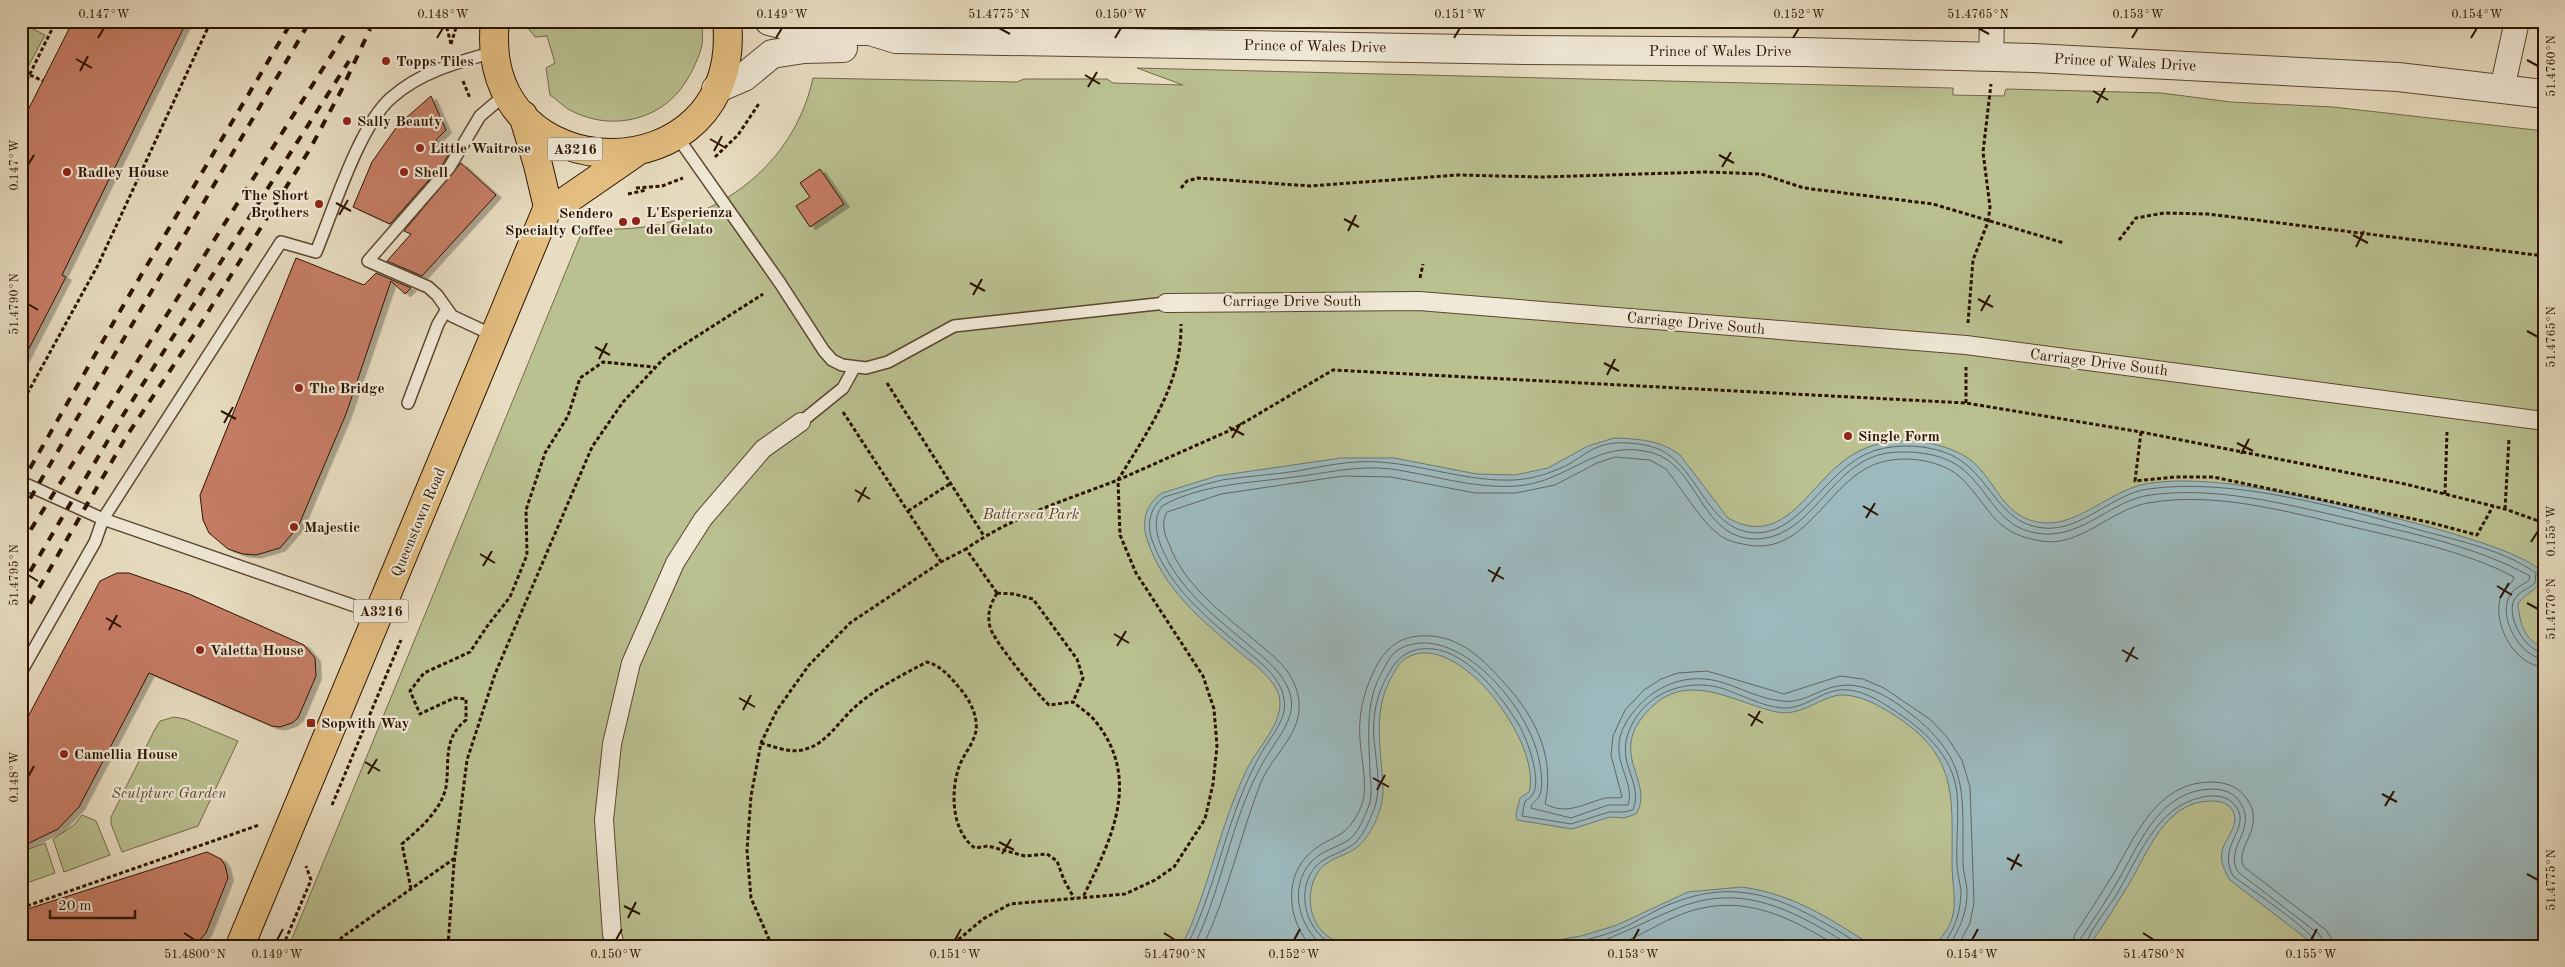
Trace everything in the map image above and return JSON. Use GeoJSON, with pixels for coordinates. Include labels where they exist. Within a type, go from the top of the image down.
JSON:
{"type":"FeatureCollection","features":[{"type":"Feature","properties":{"kind":"main road","name":"A3216"},"geometry":{"type":"LineString","coordinates":[[492,32],[507,93],[522,115],[543,133],[578,150],[597,154],[636,152],[650,148],[676,135],[706,107],[716,90],[727,53],[726,21]]}},
{"type":"Feature","properties":{"kind":"main road","name":"A3216"},"geometry":{"type":"LineString","coordinates":[[522,115],[538,165],[548,207],[564,202],[636,152]]}},
{"type":"Feature","properties":{"kind":"main road","name":"Queenstown Road"},"geometry":{"type":"LineString","coordinates":[[240,946],[380,615],[548,207]]}},
{"type":"Feature","properties":{"kind":"street","name":"Prince of Wales Drive"},"geometry":{"type":"LineString","coordinates":[[769,21],[803,30],[870,31],[896,39]]}},
{"type":"Feature","properties":{"kind":"street"},"geometry":{"type":"LineString","coordinates":[[1991,56],[1992,21]]}},
{"type":"Feature","properties":{"kind":"street"},"geometry":{"type":"LineString","coordinates":[[2502,89],[2517,21]]}},
{"type":"Feature","properties":{"kind":"street","name":"Prince of Wales Drive"},"geometry":{"type":"LineString","coordinates":[[716,90],[744,77],[772,54],[804,49],[866,47],[896,39],[1991,56],[2103,60],[2398,77],[2544,94]]}},
{"type":"Feature","properties":{"kind":"street","name":"Carriage Drive South"},"geometry":{"type":"LineString","coordinates":[[1174,302],[1419,301],[1966,345],[2544,421]]}},
{"type":"Feature","properties":{"kind":"street"},"geometry":{"type":"LineString","coordinates":[[615,946],[612,934],[604,820],[612,744],[631,663],[675,563],[703,519],[763,449],[801,422]]}},
{"type":"Feature","properties":{"kind":"lane"},"geometry":{"type":"LineString","coordinates":[[21,672],[95,542],[103,519],[281,242],[316,252],[369,125],[390,98],[423,77],[456,63],[492,32]]}},
{"type":"Feature","properties":{"kind":"lane"},"geometry":{"type":"LineString","coordinates":[[495,336],[452,316],[428,287],[368,261],[449,168],[480,116],[507,93]]}},
{"type":"Feature","properties":{"kind":"lane"},"geometry":{"type":"LineString","coordinates":[[676,135],[780,282],[824,351],[837,362],[854,368],[842,388],[801,422]]}},
{"type":"Feature","properties":{"kind":"lane","name":"Carriage Drive South"},"geometry":{"type":"LineString","coordinates":[[854,368],[876,366],[888,362],[954,326],[1174,302]]}},
{"type":"Feature","properties":{"kind":"lane"},"geometry":{"type":"LineString","coordinates":[[408,403],[438,324],[447,308]]}},
{"type":"Feature","properties":{"kind":"lane"},"geometry":{"type":"LineString","coordinates":[[21,482],[103,519],[380,615]]}},
{"type":"Feature","properties":{"kind":"path"},"geometry":{"type":"LineString","coordinates":[[40,21],[53,27]]}},
{"type":"Feature","properties":{"kind":"path"},"geometry":{"type":"LineString","coordinates":[[21,92],[56,21]]}},
{"type":"Feature","properties":{"kind":"path"},"geometry":{"type":"LineString","coordinates":[[21,404],[98,265],[211,21]]}},
{"type":"Feature","properties":{"kind":"path"},"geometry":{"type":"LineString","coordinates":[[445,21],[456,63],[480,116]]}},
{"type":"Feature","properties":{"kind":"path"},"geometry":{"type":"LineString","coordinates":[[451,44],[458,21]]}},
{"type":"Feature","properties":{"kind":"path"},"geometry":{"type":"LineString","coordinates":[[1966,403],[1966,345],[1973,260],[1988,222],[1990,197],[1983,152],[1990,89],[1994,77],[1991,56]]}},
{"type":"Feature","properties":{"kind":"path"},"geometry":{"type":"LineString","coordinates":[[30,74],[43,81]]}},
{"type":"Feature","properties":{"kind":"path"},"geometry":{"type":"LineString","coordinates":[[649,189],[684,178],[714,159],[733,140],[762,98]]}},
{"type":"Feature","properties":{"kind":"path"},"geometry":{"type":"LineString","coordinates":[[1181,188],[1187,181],[1198,178],[1310,186],[1458,175],[1542,177],[1715,172],[1761,174],[1804,188],[1933,204],[1988,222],[2064,243]]}},
{"type":"Feature","properties":{"kind":"path"},"geometry":{"type":"LineString","coordinates":[[2120,240],[2136,218],[2164,213],[2208,214],[2544,256]]}},
{"type":"Feature","properties":{"kind":"path"},"geometry":{"type":"LineString","coordinates":[[448,946],[455,858],[468,760],[495,674],[550,541],[592,447],[623,402],[666,356],[780,282]]}},
{"type":"Feature","properties":{"kind":"path"},"geometry":{"type":"LineString","coordinates":[[957,946],[958,940],[983,919],[1010,904],[1125,894],[1154,880],[1174,867],[1204,819],[1213,784],[1217,746],[1214,709],[1203,676],[1136,573],[1120,535],[1118,480],[1170,389],[1181,348],[1174,302]]}},
{"type":"Feature","properties":{"kind":"path"},"geometry":{"type":"LineString","coordinates":[[411,889],[402,844],[430,820],[446,788],[447,750],[459,726],[466,720],[466,700],[454,698],[420,714],[410,691],[424,673],[470,652],[510,597],[527,556],[526,510],[545,453],[568,416],[580,378],[603,362],[655,367]]}},
{"type":"Feature","properties":{"kind":"path"},"geometry":{"type":"LineString","coordinates":[[876,366],[984,536]]}},
{"type":"Feature","properties":{"kind":"path"},"geometry":{"type":"LineString","coordinates":[[772,946],[752,898],[747,850],[752,796],[761,743],[777,710],[809,665],[850,623],[941,562],[966,549],[984,536],[1046,507],[1118,480],[1233,429],[1332,370],[1966,403],[2141,432],[2445,494],[2506,509],[2544,523]]}},
{"type":"Feature","properties":{"kind":"path"},"geometry":{"type":"LineString","coordinates":[[832,396],[941,562]]}},
{"type":"Feature","properties":{"kind":"path"},"geometry":{"type":"LineString","coordinates":[[2445,494],[2448,408]]}},
{"type":"Feature","properties":{"kind":"path"},"geometry":{"type":"LineString","coordinates":[[2506,509],[2511,416]]}},
{"type":"Feature","properties":{"kind":"path"},"geometry":{"type":"LineString","coordinates":[[2141,432],[2135,481],[2175,477],[2213,477],[2428,522],[2477,535],[2494,506]]}},
{"type":"Feature","properties":{"kind":"path"},"geometry":{"type":"LineString","coordinates":[[908,511],[950,483]]}},
{"type":"Feature","properties":{"kind":"path"},"geometry":{"type":"LineString","coordinates":[[966,549],[997,593]]}},
{"type":"Feature","properties":{"kind":"path"},"geometry":{"type":"LineString","coordinates":[[997,593],[988,609],[990,628],[1034,692],[1049,705],[1073,702],[1096,722],[1119,769],[1116,821],[1083,897]]}},
{"type":"Feature","properties":{"kind":"path"},"geometry":{"type":"LineString","coordinates":[[997,593],[1014,594],[1033,599],[1077,659],[1082,678],[1073,702]]}},
{"type":"Feature","properties":{"kind":"path"},"geometry":{"type":"LineString","coordinates":[[761,743],[796,751],[808,749],[821,742],[855,706],[890,682],[927,662],[936,665],[950,676],[968,698],[977,723],[974,740],[959,767],[955,797],[955,817],[967,843],[975,848],[988,846],[1025,856],[1047,854],[1057,861],[1064,880],[1074,898]]}},
{"type":"Feature","properties":{"kind":"path"},"geometry":{"type":"LineString","coordinates":[[21,908],[260,825]]}},
{"type":"Feature","properties":{"kind":"path"},"geometry":{"type":"LineString","coordinates":[[339,946],[342,938],[455,858]]}},
{"type":"Feature","properties":{"kind":"path"},"geometry":{"type":"LineString","coordinates":[[282,946],[311,880],[309,873]]}},
{"type":"Feature","properties":{"kind":"green space"},"geometry":{"type":"Polygon","coordinates":[[[527,21],[702,21],[702,45],[695,65],[685,83],[662,107],[632,119],[600,120],[583,116],[568,109],[550,95],[546,68],[555,63],[547,36],[535,37],[527,27],[527,21]]]}},
{"type":"Feature","properties":{"kind":"green space"},"geometry":{"type":"Polygon","coordinates":[[[21,23],[45,35],[21,80],[21,23]]]}},
{"type":"Feature","properties":{"kind":"green space","name":"Battersea Park"},"geometry":{"type":"Polygon","coordinates":[[[1137,68],[1953,88],[1953,95],[2004,96],[2006,89],[2161,93],[2231,102],[2333,107],[2544,131],[2544,946],[289,946],[584,227],[622,229],[660,224],[695,214],[728,197],[757,175],[782,148],[801,115],[813,78],[1017,82],[1024,79],[1107,79],[1113,83],[1183,85],[1137,68]]]}},
{"type":"Feature","properties":{"kind":"green space","name":"Sculpture Garden"},"geometry":{"type":"Polygon","coordinates":[[[174,717],[185,719],[238,741],[198,826],[122,852],[111,824],[111,817],[160,721],[174,717]]]}},
{"type":"Feature","properties":{"kind":"green space"},"geometry":{"type":"Polygon","coordinates":[[[82,815],[96,821],[110,855],[64,872],[53,839],[74,825],[82,815]]]}},
{"type":"Feature","properties":{"kind":"green space"},"geometry":{"type":"Polygon","coordinates":[[[45,843],[55,873],[21,885],[21,852],[45,843]]]}},
{"type":"Feature","properties":{"kind":"water"},"geometry":{"type":"Polygon","coordinates":[[[1614,438],[1657,443],[1680,455],[1728,518],[1747,525],[1763,526],[1778,521],[1804,501],[1841,463],[1861,450],[1883,443],[1918,441],[1947,448],[1965,456],[1981,470],[2010,508],[2031,520],[2045,523],[2070,519],[2120,493],[2145,484],[2177,481],[2209,482],[2296,495],[2395,518],[2489,545],[2523,559],[2541,572],[2541,578],[2537,587],[2518,604],[2524,630],[2532,641],[2544,649],[2544,946],[2316,946],[2230,880],[2223,866],[2222,851],[2234,825],[2234,814],[2227,804],[2210,801],[2194,804],[2181,810],[2170,819],[2151,844],[2129,884],[2089,946],[1932,946],[1949,927],[1954,907],[1951,797],[1947,779],[1940,762],[1930,746],[1915,730],[1882,708],[1869,701],[1849,695],[1827,698],[1804,709],[1786,713],[1700,690],[1684,691],[1669,695],[1655,704],[1640,721],[1632,737],[1631,751],[1641,801],[1636,814],[1624,818],[1610,817],[1572,829],[1517,820],[1516,814],[1520,798],[1529,792],[1530,771],[1523,747],[1510,721],[1492,696],[1471,674],[1449,659],[1427,653],[1406,658],[1392,676],[1386,690],[1382,704],[1379,732],[1383,791],[1381,807],[1374,824],[1365,839],[1353,850],[1321,868],[1313,882],[1310,903],[1312,914],[1323,932],[1331,939],[1342,943],[1365,945],[1408,942],[1444,946],[1182,946],[1200,903],[1228,814],[1246,771],[1276,722],[1280,701],[1277,690],[1269,678],[1196,614],[1172,587],[1162,572],[1145,532],[1146,513],[1152,502],[1162,493],[1217,476],[1341,458],[1394,458],[1477,474],[1515,475],[1548,468],[1588,446],[1614,438]]]}},
{"type":"Feature","properties":{"kind":"water"},"geometry":{"type":"Polygon","coordinates":[[[1742,887],[1779,896],[1811,909],[1873,946],[1522,946],[1581,936],[1617,925],[1688,892],[1742,887]]]}},
{"type":"Feature","properties":{"kind":"building","name":"Radley House"},"geometry":{"type":"Polygon","coordinates":[[[73,21],[187,21],[62,275],[66,277],[21,364],[21,124],[73,21]]]}},
{"type":"Feature","properties":{"kind":"building"},"geometry":{"type":"Polygon","coordinates":[[[431,96],[446,130],[436,140],[450,152],[443,164],[390,224],[353,207],[372,162],[398,125],[431,96]]]}},
{"type":"Feature","properties":{"kind":"building"},"geometry":{"type":"Polygon","coordinates":[[[461,163],[496,195],[422,276],[387,261],[411,234],[404,231],[461,163]]]}},
{"type":"Feature","properties":{"kind":"building"},"geometry":{"type":"Polygon","coordinates":[[[820,169],[844,204],[810,227],[796,206],[810,197],[800,183],[820,169]]]}},
{"type":"Feature","properties":{"kind":"building","name":"The Bridge"},"geometry":{"type":"Polygon","coordinates":[[[296,258],[364,285],[376,273],[411,288],[405,294],[391,281],[346,414],[298,527],[280,548],[256,555],[243,554],[228,549],[209,533],[203,520],[200,495],[296,258]]]}},
{"type":"Feature","properties":{"kind":"building"},"geometry":{"type":"Polygon","coordinates":[[[117,573],[129,573],[189,594],[304,645],[315,658],[316,676],[298,718],[292,723],[280,727],[272,726],[149,673],[79,807],[58,829],[21,847],[21,730],[100,581],[117,573]]]}},
{"type":"Feature","properties":{"kind":"building"},"geometry":{"type":"Polygon","coordinates":[[[207,852],[221,859],[225,865],[228,878],[206,933],[194,946],[21,946],[21,911],[207,852]]]}},
{"type":"Feature","properties":{"kind":"railway"},"geometry":{"type":"LineString","coordinates":[[21,484],[127,299],[292,21]]}},
{"type":"Feature","properties":{"kind":"railway"},"geometry":{"type":"LineString","coordinates":[[21,514],[310,21]]}},
{"type":"Feature","properties":{"kind":"railway"},"geometry":{"type":"LineString","coordinates":[[21,545],[353,21]]}},
{"type":"Feature","properties":{"kind":"railway"},"geometry":{"type":"LineString","coordinates":[[21,619],[126,437],[193,336],[310,149],[342,89],[370,29]]}},
{"type":"Feature","properties":{"kind":"railway"},"geometry":{"type":"LineString","coordinates":[[21,587],[120,420],[349,61]]}},
{"type":"Feature","properties":{"kind":"place","name":"Topps Tiles"},"geometry":{"type":"Point","coordinates":[386,61]}},
{"type":"Feature","properties":{"kind":"place","name":"Sally Beauty"},"geometry":{"type":"Point","coordinates":[347,121]}},
{"type":"Feature","properties":{"kind":"place","name":"Little Waitrose"},"geometry":{"type":"Point","coordinates":[420,148]}},
{"type":"Feature","properties":{"kind":"place","name":"Radley House"},"geometry":{"type":"Point","coordinates":[67,172]}},
{"type":"Feature","properties":{"kind":"place","name":"Shell"},"geometry":{"type":"Point","coordinates":[404,172]}},
{"type":"Feature","properties":{"kind":"place","name":"The Short Brothers"},"geometry":{"type":"Point","coordinates":[319,204]}},
{"type":"Feature","properties":{"kind":"place","name":"L'Esperienza del Gelato"},"geometry":{"type":"Point","coordinates":[636,221]}},
{"type":"Feature","properties":{"kind":"place","name":"Sendero Specialty Coffee"},"geometry":{"type":"Point","coordinates":[623,222]}},
{"type":"Feature","properties":{"kind":"place","name":"The Bridge"},"geometry":{"type":"Point","coordinates":[299,388]}},
{"type":"Feature","properties":{"kind":"place","name":"Single Form"},"geometry":{"type":"Point","coordinates":[1848,436]}},
{"type":"Feature","properties":{"kind":"place","name":"Majestic"},"geometry":{"type":"Point","coordinates":[294,527]}},
{"type":"Feature","properties":{"kind":"place","name":"Valetta House"},"geometry":{"type":"Point","coordinates":[200,650]}},
{"type":"Feature","properties":{"kind":"place","name":"Sopwith Way"},"geometry":{"type":"Point","coordinates":[311,723]}},
{"type":"Feature","properties":{"kind":"place","name":"Camellia House"},"geometry":{"type":"Point","coordinates":[64,754]}}]}
